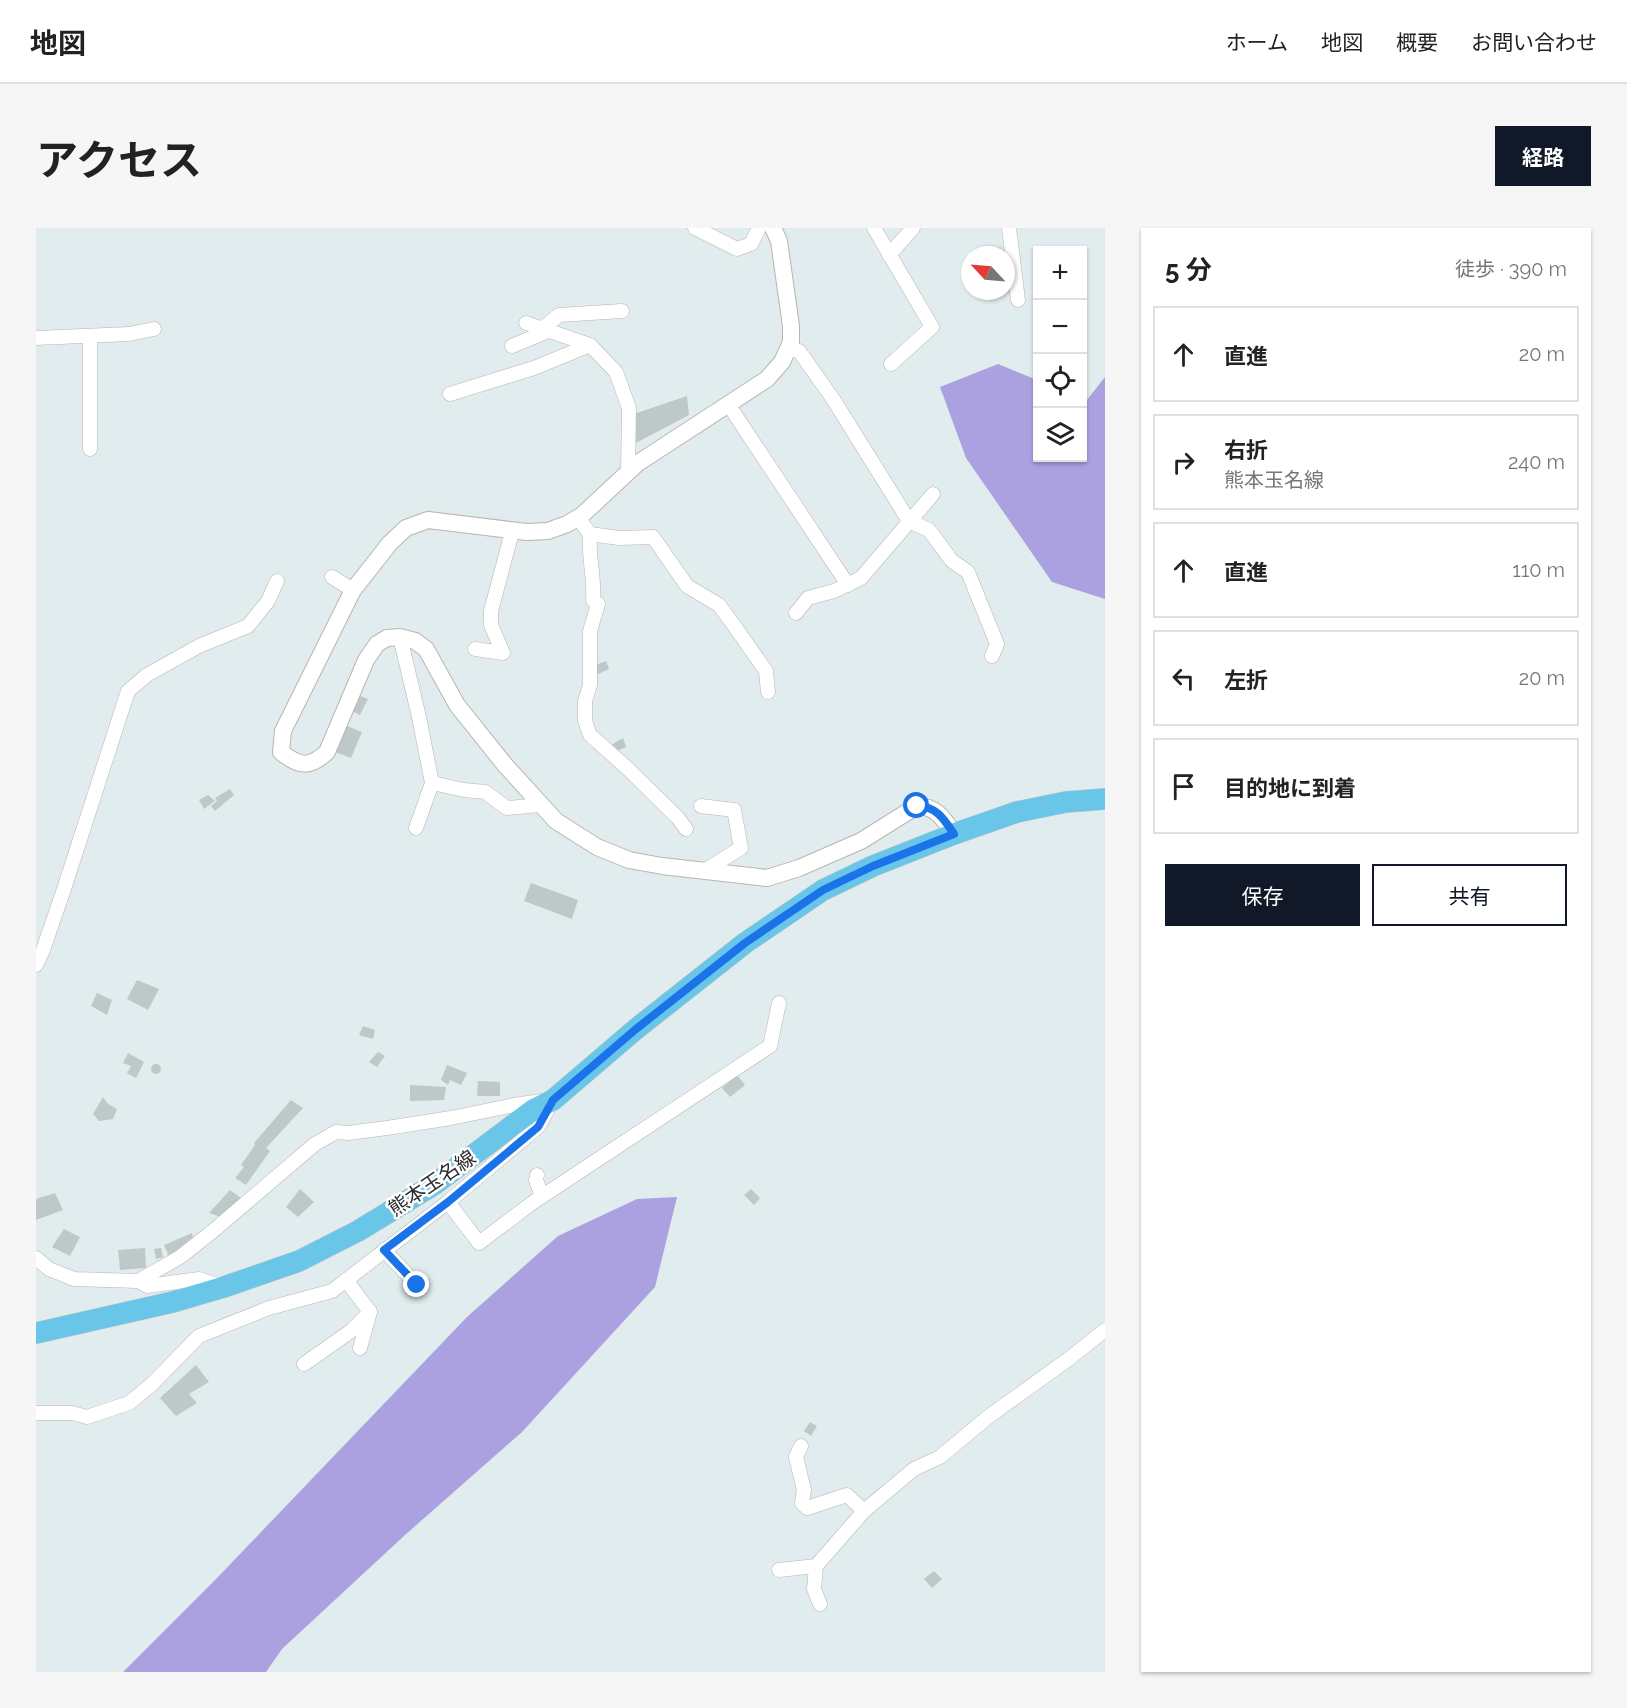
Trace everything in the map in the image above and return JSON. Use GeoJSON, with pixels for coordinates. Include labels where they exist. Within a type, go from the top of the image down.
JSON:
{"type":"FeatureCollection","features":[{"type":"Feature","properties":{"kind":"main road","name":"熊本玉名線"},"geometry":{"type":"LineString","coordinates":[[36,1333],[173,1302],[298,1261],[358,1231],[435,1184],[533,1110],[553,1100],[636,1029],[745,943],[823,890],[873,866],[1017,812],[1066,802],[1105,799]]}},
{"type":"Feature","properties":{"kind":"street"},"geometry":{"type":"LineString","coordinates":[[695,228],[737,249],[751,244],[759,228]]}},
{"type":"Feature","properties":{"kind":"street"},"geometry":{"type":"LineString","coordinates":[[773,228],[779,241],[791,326],[791,342],[782,362],[767,379],[638,463],[578,518],[548,531],[512,532],[428,520],[406,528],[390,543],[353,591],[283,731],[281,752],[292,761],[305,765],[318,760],[327,752],[366,660],[377,644],[387,638],[400,637],[415,641],[426,649],[457,705],[556,821],[597,847],[629,860],[767,879],[799,868],[861,840],[917,806],[934,809],[954,834]]}},
{"type":"Feature","properties":{"kind":"street"},"geometry":{"type":"LineString","coordinates":[[873,228],[932,327],[891,364]]}},
{"type":"Feature","properties":{"kind":"street"},"geometry":{"type":"LineString","coordinates":[[889,255],[913,228]]}},
{"type":"Feature","properties":{"kind":"street"},"geometry":{"type":"LineString","coordinates":[[1009,228],[1018,300]]}},
{"type":"Feature","properties":{"kind":"street"},"geometry":{"type":"LineString","coordinates":[[512,346],[545,330],[559,315],[622,311]]}},
{"type":"Feature","properties":{"kind":"street"},"geometry":{"type":"LineString","coordinates":[[526,323],[590,345],[616,372],[629,408],[628,472]]}},
{"type":"Feature","properties":{"kind":"street"},"geometry":{"type":"LineString","coordinates":[[36,338],[129,334],[154,329]]}},
{"type":"Feature","properties":{"kind":"street"},"geometry":{"type":"LineString","coordinates":[[90,336],[90,449]]}},
{"type":"Feature","properties":{"kind":"street"},"geometry":{"type":"LineString","coordinates":[[450,394],[534,368],[590,345]]}},
{"type":"Feature","properties":{"kind":"street"},"geometry":{"type":"LineString","coordinates":[[788,349],[799,351],[833,399],[909,520],[929,530],[952,561],[968,572],[997,644],[992,656]]}},
{"type":"Feature","properties":{"kind":"street"},"geometry":{"type":"LineString","coordinates":[[728,404],[848,585]]}},
{"type":"Feature","properties":{"kind":"street"},"geometry":{"type":"LineString","coordinates":[[796,613],[808,598],[834,591],[861,578],[933,494]]}},
{"type":"Feature","properties":{"kind":"street"},"geometry":{"type":"LineString","coordinates":[[578,518],[590,534],[588,550],[594,584],[593,600],[598,603],[590,631],[590,685],[585,701],[585,721],[590,735],[678,818],[686,829]]}},
{"type":"Feature","properties":{"kind":"street"},"geometry":{"type":"LineString","coordinates":[[475,650],[502,653],[491,625],[491,611],[512,532]]}},
{"type":"Feature","properties":{"kind":"street"},"geometry":{"type":"LineString","coordinates":[[590,534],[619,538],[653,537],[687,586],[719,605],[766,671],[768,692]]}},
{"type":"Feature","properties":{"kind":"street"},"geometry":{"type":"LineString","coordinates":[[332,577],[353,591]]}},
{"type":"Feature","properties":{"kind":"street"},"geometry":{"type":"LineString","coordinates":[[36,965],[44,950],[128,691],[147,675],[199,646],[248,626],[268,601],[277,581]]}},
{"type":"Feature","properties":{"kind":"street"},"geometry":{"type":"LineString","coordinates":[[400,637],[432,783],[416,828]]}},
{"type":"Feature","properties":{"kind":"street"},"geometry":{"type":"LineString","coordinates":[[432,783],[485,792],[507,808],[540,805]]}},
{"type":"Feature","properties":{"kind":"street"},"geometry":{"type":"LineString","coordinates":[[701,806],[734,810],[741,848],[704,871]]}},
{"type":"Feature","properties":{"kind":"street"},"geometry":{"type":"LineString","coordinates":[[448,1202],[479,1243],[542,1196],[770,1046],[779,1004]]}},
{"type":"Feature","properties":{"kind":"street"},"geometry":{"type":"LineString","coordinates":[[36,1413],[72,1413],[87,1417],[129,1403],[151,1385],[199,1336],[269,1308],[332,1291],[448,1202],[538,1127],[553,1100]]}},
{"type":"Feature","properties":{"kind":"street"},"geometry":{"type":"LineString","coordinates":[[138,1281],[180,1257],[315,1144],[336,1132],[348,1133],[387,1128],[553,1100]]}},
{"type":"Feature","properties":{"kind":"street"},"geometry":{"type":"LineString","coordinates":[[537,1175],[536,1180],[542,1196]]}},
{"type":"Feature","properties":{"kind":"street"},"geometry":{"type":"LineString","coordinates":[[384,1250],[417,1285]]}},
{"type":"Feature","properties":{"kind":"street"},"geometry":{"type":"LineString","coordinates":[[36,1258],[50,1269],[74,1279],[138,1281],[147,1286],[199,1279],[224,1287]]}},
{"type":"Feature","properties":{"kind":"street"},"geometry":{"type":"LineString","coordinates":[[346,1280],[370,1312]]}},
{"type":"Feature","properties":{"kind":"street"},"geometry":{"type":"LineString","coordinates":[[360,1348],[370,1312]]}},
{"type":"Feature","properties":{"kind":"street"},"geometry":{"type":"LineString","coordinates":[[304,1364],[351,1331],[370,1312]]}},
{"type":"Feature","properties":{"kind":"street"},"geometry":{"type":"LineString","coordinates":[[820,1604],[814,1589],[816,1566],[864,1511],[914,1468],[940,1457],[988,1417],[1105,1330]]}},
{"type":"Feature","properties":{"kind":"street"},"geometry":{"type":"LineString","coordinates":[[801,1446],[796,1457],[804,1490],[802,1503],[807,1508],[846,1495],[864,1511]]}},
{"type":"Feature","properties":{"kind":"street"},"geometry":{"type":"LineString","coordinates":[[779,1570],[816,1566]]}},
{"type":"Feature","properties":{"kind":"shaded area"},"geometry":{"type":"Polygon","coordinates":[[[998,364],[1033,378],[1033,462],[1087,462],[1087,400],[1105,377],[1105,599],[1052,582],[966,458],[940,387],[998,364]]]}},
{"type":"Feature","properties":{"kind":"shaded area"},"geometry":{"type":"Polygon","coordinates":[[[677,1197],[655,1287],[522,1432],[405,1535],[282,1649],[266,1672],[123,1672],[218,1577],[467,1317],[558,1236],[637,1199],[677,1197]]]}},
{"type":"Feature","properties":{"kind":"building"},"geometry":{"type":"Polygon","coordinates":[[[687,396],[689,415],[634,444],[634,414],[687,396]]]}},
{"type":"Feature","properties":{"kind":"building"},"geometry":{"type":"Polygon","coordinates":[[[606,661],[609,669],[596,675],[593,666],[606,661]]]}},
{"type":"Feature","properties":{"kind":"building"},"geometry":{"type":"Polygon","coordinates":[[[358,695],[368,699],[360,715],[352,711],[358,695]]]}},
{"type":"Feature","properties":{"kind":"building"},"geometry":{"type":"Polygon","coordinates":[[[347,726],[362,732],[351,758],[335,752],[347,726]]]}},
{"type":"Feature","properties":{"kind":"building"},"geometry":{"type":"Polygon","coordinates":[[[623,738],[626,747],[613,753],[611,745],[623,738]]]}},
{"type":"Feature","properties":{"kind":"building"},"geometry":{"type":"Polygon","coordinates":[[[230,789],[234,795],[215,811],[211,806],[217,801],[215,798],[230,789]]]}},
{"type":"Feature","properties":{"kind":"building"},"geometry":{"type":"Polygon","coordinates":[[[208,795],[215,801],[204,809],[199,800],[208,795]]]}},
{"type":"Feature","properties":{"kind":"building"},"geometry":{"type":"Polygon","coordinates":[[[531,883],[578,900],[572,919],[524,901],[531,883]]]}},
{"type":"Feature","properties":{"kind":"building"},"geometry":{"type":"Polygon","coordinates":[[[137,980],[159,989],[148,1010],[127,999],[137,980]]]}},
{"type":"Feature","properties":{"kind":"building"},"geometry":{"type":"Polygon","coordinates":[[[97,993],[112,1000],[107,1015],[91,1006],[97,993]]]}},
{"type":"Feature","properties":{"kind":"building"},"geometry":{"type":"Polygon","coordinates":[[[363,1026],[375,1030],[373,1039],[359,1035],[363,1026]]]}},
{"type":"Feature","properties":{"kind":"building"},"geometry":{"type":"Polygon","coordinates":[[[378,1052],[385,1056],[377,1067],[369,1062],[378,1052]]]}},
{"type":"Feature","properties":{"kind":"building"},"geometry":{"type":"Polygon","coordinates":[[[128,1053],[144,1062],[136,1078],[127,1073],[131,1066],[123,1063],[128,1053]]]}},
{"type":"Feature","properties":{"kind":"building"},"geometry":{"type":"Polygon","coordinates":[[[156,1064],[160,1065],[160,1073],[156,1074],[152,1073],[151,1069],[152,1065],[156,1064]]]}},
{"type":"Feature","properties":{"kind":"building"},"geometry":{"type":"Polygon","coordinates":[[[447,1065],[467,1073],[461,1085],[450,1080],[448,1085],[441,1080],[447,1065]]]}},
{"type":"Feature","properties":{"kind":"building"},"geometry":{"type":"Polygon","coordinates":[[[737,1075],[745,1085],[730,1097],[722,1088],[737,1075]]]}},
{"type":"Feature","properties":{"kind":"building"},"geometry":{"type":"Polygon","coordinates":[[[478,1081],[500,1082],[500,1096],[477,1096],[478,1081]]]}},
{"type":"Feature","properties":{"kind":"building"},"geometry":{"type":"Polygon","coordinates":[[[410,1085],[446,1087],[444,1100],[410,1101],[410,1085]]]}},
{"type":"Feature","properties":{"kind":"building"},"geometry":{"type":"Polygon","coordinates":[[[103,1097],[108,1104],[117,1109],[113,1119],[99,1121],[93,1114],[103,1097]]]}},
{"type":"Feature","properties":{"kind":"building"},"geometry":{"type":"Polygon","coordinates":[[[291,1100],[303,1108],[266,1148],[270,1151],[246,1185],[235,1178],[244,1167],[241,1165],[255,1145],[254,1143],[291,1100]]]}},
{"type":"Feature","properties":{"kind":"building"},"geometry":{"type":"Polygon","coordinates":[[[300,1189],[314,1202],[298,1217],[286,1207],[300,1189]]]}},
{"type":"Feature","properties":{"kind":"building"},"geometry":{"type":"Polygon","coordinates":[[[751,1189],[760,1198],[754,1205],[744,1195],[751,1189]]]}},
{"type":"Feature","properties":{"kind":"building"},"geometry":{"type":"Polygon","coordinates":[[[230,1190],[241,1198],[221,1217],[209,1213],[230,1190]]]}},
{"type":"Feature","properties":{"kind":"building"},"geometry":{"type":"Polygon","coordinates":[[[55,1193],[63,1210],[36,1220],[36,1199],[55,1193]]]}},
{"type":"Feature","properties":{"kind":"building"},"geometry":{"type":"Polygon","coordinates":[[[64,1229],[80,1237],[70,1256],[52,1247],[64,1229]]]}},
{"type":"Feature","properties":{"kind":"building"},"geometry":{"type":"Polygon","coordinates":[[[192,1233],[194,1244],[170,1259],[164,1245],[192,1233]]]}},
{"type":"Feature","properties":{"kind":"building"},"geometry":{"type":"Polygon","coordinates":[[[145,1248],[146,1268],[120,1270],[118,1250],[145,1248]]]}},
{"type":"Feature","properties":{"kind":"building"},"geometry":{"type":"Polygon","coordinates":[[[161,1248],[163,1257],[156,1259],[154,1249],[161,1248]]]}},
{"type":"Feature","properties":{"kind":"building"},"geometry":{"type":"Polygon","coordinates":[[[196,1365],[209,1382],[189,1394],[197,1403],[176,1416],[160,1398],[196,1365]]]}},
{"type":"Feature","properties":{"kind":"building"},"geometry":{"type":"Polygon","coordinates":[[[810,1422],[817,1426],[811,1436],[804,1431],[810,1422]]]}},
{"type":"Feature","properties":{"kind":"building"},"geometry":{"type":"Polygon","coordinates":[[[934,1571],[942,1579],[932,1588],[924,1579],[934,1571]]]}},
{"type":"Feature","properties":{"kind":"route"},"geometry":{"type":"LineString","coordinates":[[417,1285],[384,1250],[448,1202],[538,1127],[553,1100],[636,1029],[745,943],[823,890],[873,866],[954,834],[934,809],[917,806]]}}]}
